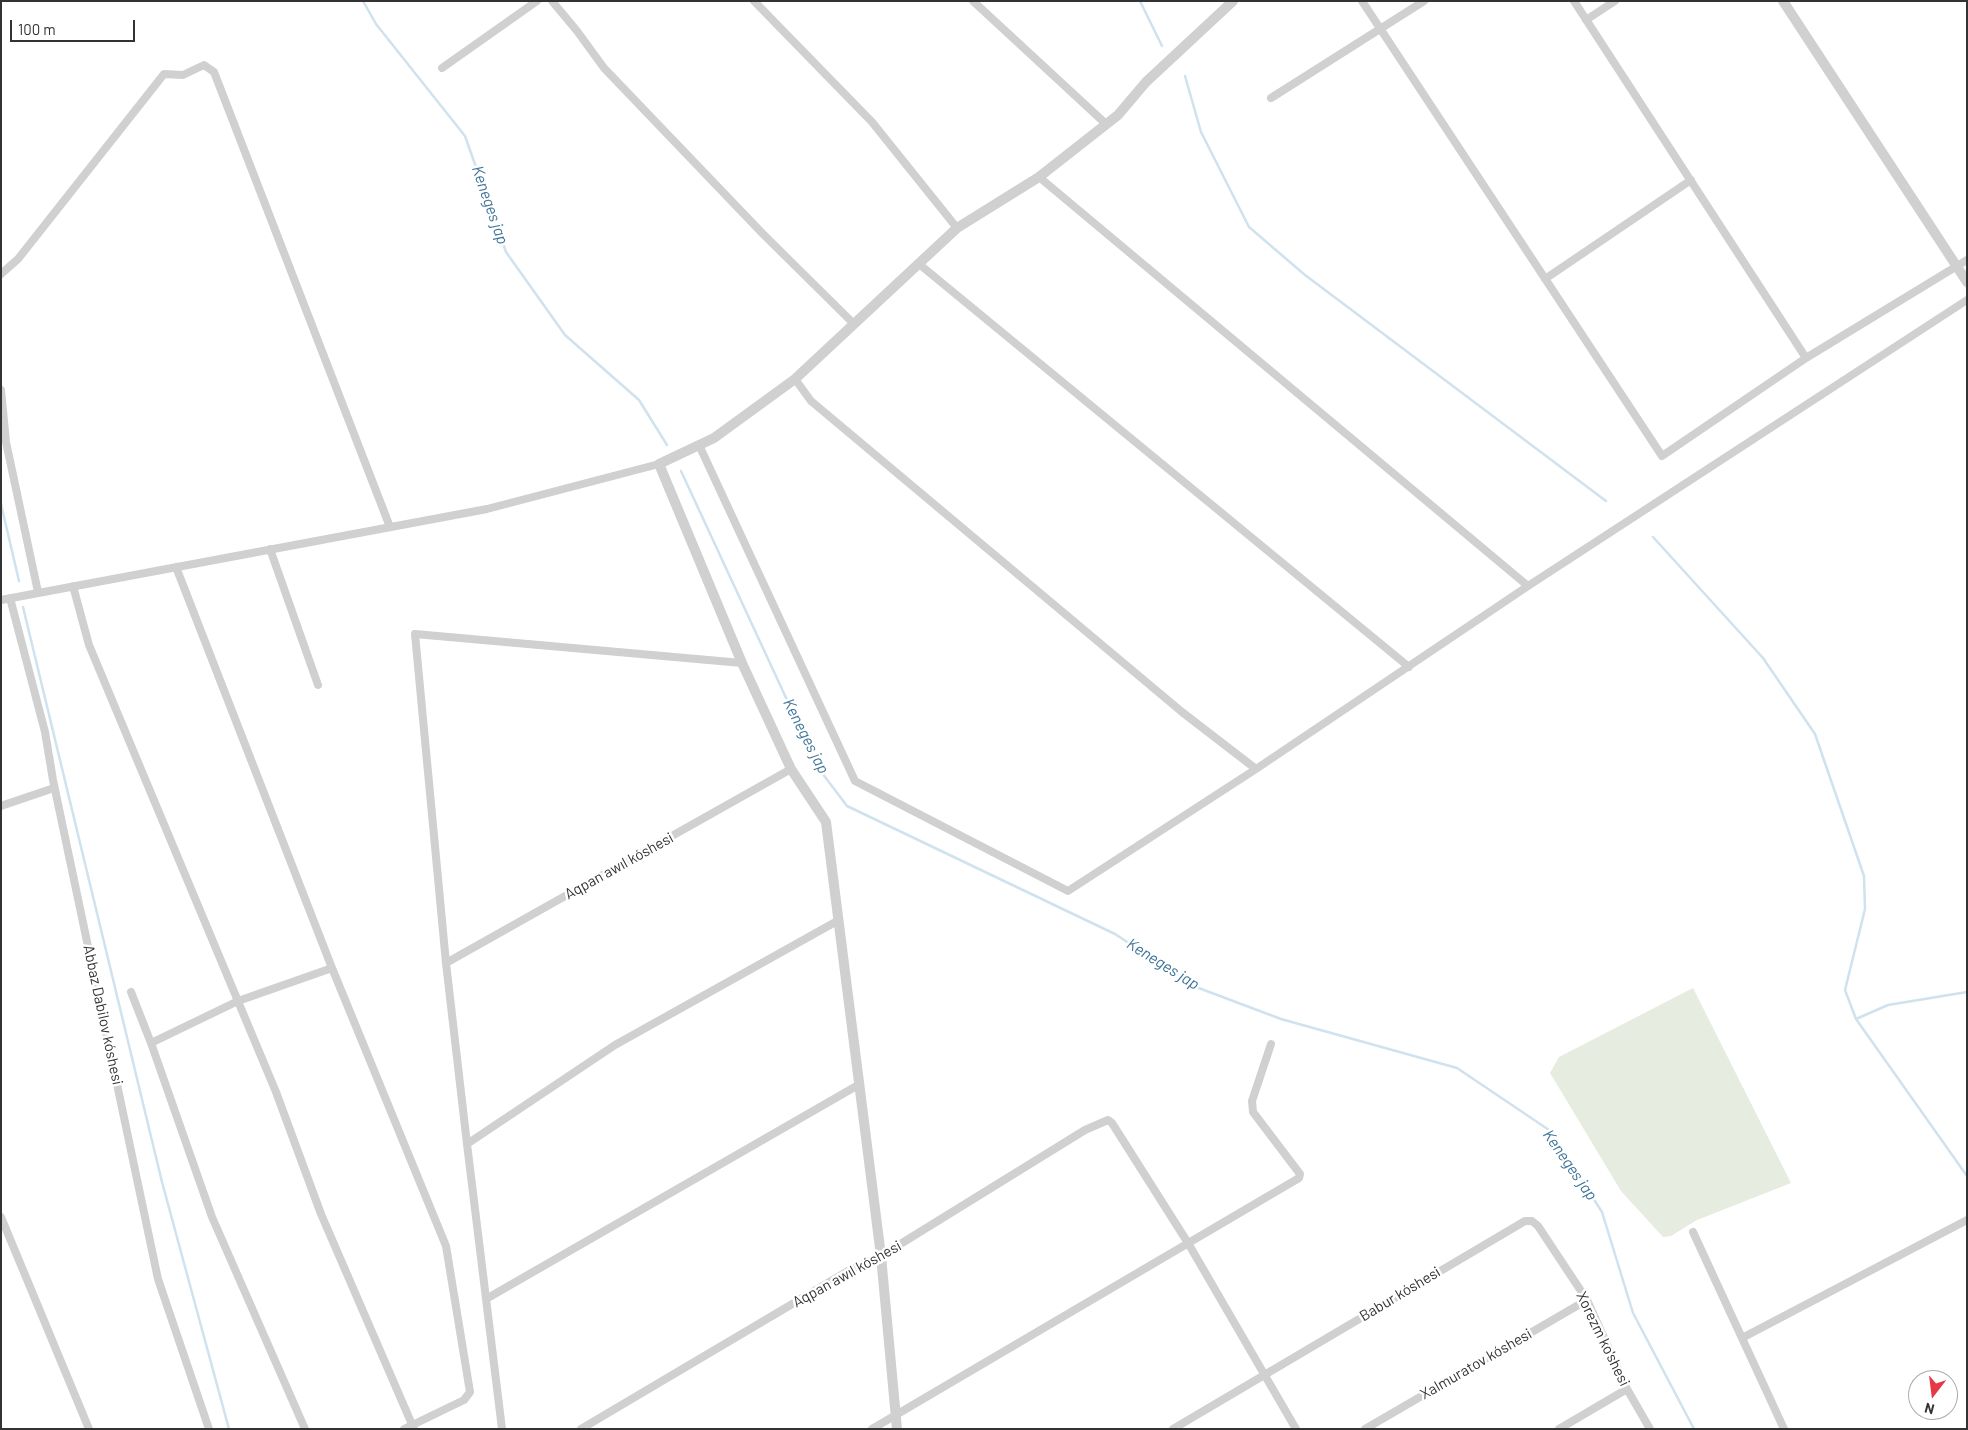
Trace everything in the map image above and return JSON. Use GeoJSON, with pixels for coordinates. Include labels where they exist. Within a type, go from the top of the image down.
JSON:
{"type":"FeatureCollection","features":[{"type":"Feature","properties":{"kind":"street"},"geometry":{"type":"LineString","coordinates":[[442,68],[537,1]]}},
{"type":"Feature","properties":{"kind":"street"},"geometry":{"type":"LineString","coordinates":[[552,1],[578,31],[604,68],[763,234],[854,324]]}},
{"type":"Feature","properties":{"kind":"street"},"geometry":{"type":"LineString","coordinates":[[754,1],[872,122],[957,228]]}},
{"type":"Feature","properties":{"kind":"street"},"geometry":{"type":"LineString","coordinates":[[973,1],[1106,124]]}},
{"type":"Feature","properties":{"kind":"street"},"geometry":{"type":"LineString","coordinates":[[1,600],[487,509],[659,464],[714,438],[795,379],[957,228],[1039,177],[1118,115],[1156,72],[1234,1]]}},
{"type":"Feature","properties":{"kind":"street"},"geometry":{"type":"LineString","coordinates":[[1362,1],[1662,456],[1806,358],[1967,260]]}},
{"type":"Feature","properties":{"kind":"street"},"geometry":{"type":"LineString","coordinates":[[1271,98],[1424,1]]}},
{"type":"Feature","properties":{"kind":"street"},"geometry":{"type":"LineString","coordinates":[[1574,1],[1806,358]]}},
{"type":"Feature","properties":{"kind":"street"},"geometry":{"type":"LineString","coordinates":[[1586,20],[1615,1]]}},
{"type":"Feature","properties":{"kind":"street"},"geometry":{"type":"LineString","coordinates":[[1783,1],[1967,282]]}},
{"type":"Feature","properties":{"kind":"street"},"geometry":{"type":"LineString","coordinates":[[1,274],[18,259],[164,74],[183,75],[204,65],[214,72],[390,527]]}},
{"type":"Feature","properties":{"kind":"street"},"geometry":{"type":"LineString","coordinates":[[1039,177],[1528,586]]}},
{"type":"Feature","properties":{"kind":"street"},"geometry":{"type":"LineString","coordinates":[[1545,279],[1692,180]]}},
{"type":"Feature","properties":{"kind":"street"},"geometry":{"type":"LineString","coordinates":[[919,264],[1409,667]]}},
{"type":"Feature","properties":{"kind":"street"},"geometry":{"type":"LineString","coordinates":[[699,445],[855,781],[1068,891],[1256,769],[1528,586],[1967,300]]}},
{"type":"Feature","properties":{"kind":"street"},"geometry":{"type":"LineString","coordinates":[[795,379],[811,401],[1182,712],[1256,769]]}},
{"type":"Feature","properties":{"kind":"street"},"geometry":{"type":"LineString","coordinates":[[1,390],[6,442],[38,592]]}},
{"type":"Feature","properties":{"kind":"street"},"geometry":{"type":"LineString","coordinates":[[659,464],[742,663],[792,768],[826,822],[881,1256],[897,1429]]}},
{"type":"Feature","properties":{"kind":"street"},"geometry":{"type":"LineString","coordinates":[[270,549],[318,684]]}},
{"type":"Feature","properties":{"kind":"street"},"geometry":{"type":"LineString","coordinates":[[176,567],[332,968],[446,1246],[470,1392],[464,1400],[413,1427],[404,1429]]}},
{"type":"Feature","properties":{"kind":"street"},"geometry":{"type":"LineString","coordinates":[[73,586],[89,645],[276,1092],[321,1214],[413,1427]]}},
{"type":"Feature","properties":{"kind":"street","name":"Abbaz Dabilov kóshesi"},"geometry":{"type":"LineString","coordinates":[[10,598],[45,732],[54,788],[158,1278],[209,1429]]}},
{"type":"Feature","properties":{"kind":"street"},"geometry":{"type":"LineString","coordinates":[[502,1429],[446,963],[415,634],[742,663]]}},
{"type":"Feature","properties":{"kind":"street","name":"Aqpan awıl kóshesi"},"geometry":{"type":"LineString","coordinates":[[446,963],[792,768]]}},
{"type":"Feature","properties":{"kind":"street"},"geometry":{"type":"LineString","coordinates":[[1,806],[54,788]]}},
{"type":"Feature","properties":{"kind":"street"},"geometry":{"type":"LineString","coordinates":[[467,1144],[615,1045],[839,920]]}},
{"type":"Feature","properties":{"kind":"street"},"geometry":{"type":"LineString","coordinates":[[151,1043],[238,1001],[332,968]]}},
{"type":"Feature","properties":{"kind":"street"},"geometry":{"type":"LineString","coordinates":[[131,992],[151,1043],[212,1217],[305,1429]]}},
{"type":"Feature","properties":{"kind":"street"},"geometry":{"type":"LineString","coordinates":[[872,1429],[1298,1178],[1300,1174],[1253,1112],[1252,1102],[1271,1044]]}},
{"type":"Feature","properties":{"kind":"street"},"geometry":{"type":"LineString","coordinates":[[486,1299],[860,1084]]}},
{"type":"Feature","properties":{"kind":"street","name":"Aqpan awıl kóshesi"},"geometry":{"type":"LineString","coordinates":[[581,1429],[848,1271],[881,1256],[1085,1130],[1104,1121],[1112,1122],[1188,1243]]}},
{"type":"Feature","properties":{"kind":"street"},"geometry":{"type":"LineString","coordinates":[[1,1217],[89,1429]]}},
{"type":"Feature","properties":{"kind":"street"},"geometry":{"type":"LineString","coordinates":[[1742,1338],[1967,1220]]}},
{"type":"Feature","properties":{"kind":"street","name":"Babur kóshesi"},"geometry":{"type":"LineString","coordinates":[[1263,1375],[1525,1221],[1532,1221],[1538,1226]]}},
{"type":"Feature","properties":{"kind":"street","name":"Xorezm ko'shesi"},"geometry":{"type":"LineString","coordinates":[[1538,1226],[1587,1300],[1627,1389],[1650,1429]]}},
{"type":"Feature","properties":{"kind":"street"},"geometry":{"type":"LineString","coordinates":[[1693,1232],[1784,1429]]}},
{"type":"Feature","properties":{"kind":"street"},"geometry":{"type":"LineString","coordinates":[[1188,1243],[1296,1429]]}},
{"type":"Feature","properties":{"kind":"street","name":"Xalmuratov kóshesi"},"geometry":{"type":"LineString","coordinates":[[1365,1429],[1587,1300]]}},
{"type":"Feature","properties":{"kind":"street"},"geometry":{"type":"LineString","coordinates":[[1173,1429],[1263,1375]]}},
{"type":"Feature","properties":{"kind":"street"},"geometry":{"type":"LineString","coordinates":[[1559,1429],[1627,1389]]}},
{"type":"Feature","properties":{"kind":"shaded area"},"geometry":{"type":"Polygon","coordinates":[[[1693,988],[1791,1183],[1697,1220],[1671,1236],[1663,1237],[1621,1191],[1550,1073],[1559,1057],[1693,988]]]}},
{"type":"Feature","properties":{"kind":"waterway","name":"Keneges jap"},"geometry":{"type":"LineString","coordinates":[[363,1],[376,24],[465,136],[506,252],[565,335],[639,400],[667,445]]}},
{"type":"Feature","properties":{"kind":"waterway"},"geometry":{"type":"LineString","coordinates":[[1140,1],[1162,46]]}},
{"type":"Feature","properties":{"kind":"waterway"},"geometry":{"type":"LineString","coordinates":[[1185,76],[1201,132],[1249,227],[1305,275],[1606,501]]}},
{"type":"Feature","properties":{"kind":"waterway","name":"Keneges jap"},"geometry":{"type":"LineString","coordinates":[[681,471],[819,769],[847,806],[1115,934],[1196,987],[1281,1019],[1457,1068],[1549,1130],[1602,1212],[1633,1313],[1694,1429]]}},
{"type":"Feature","properties":{"kind":"waterway"},"geometry":{"type":"LineString","coordinates":[[1,504],[19,581]]}},
{"type":"Feature","properties":{"kind":"waterway"},"geometry":{"type":"LineString","coordinates":[[1653,537],[1763,658],[1815,734],[1864,876],[1865,909],[1845,990],[1856,1019],[1967,1176]]}},
{"type":"Feature","properties":{"kind":"waterway"},"geometry":{"type":"LineString","coordinates":[[23,607],[162,1182],[229,1429]]}},
{"type":"Feature","properties":{"kind":"waterway"},"geometry":{"type":"LineString","coordinates":[[1856,1019],[1888,1005],[1967,992]]}}]}
